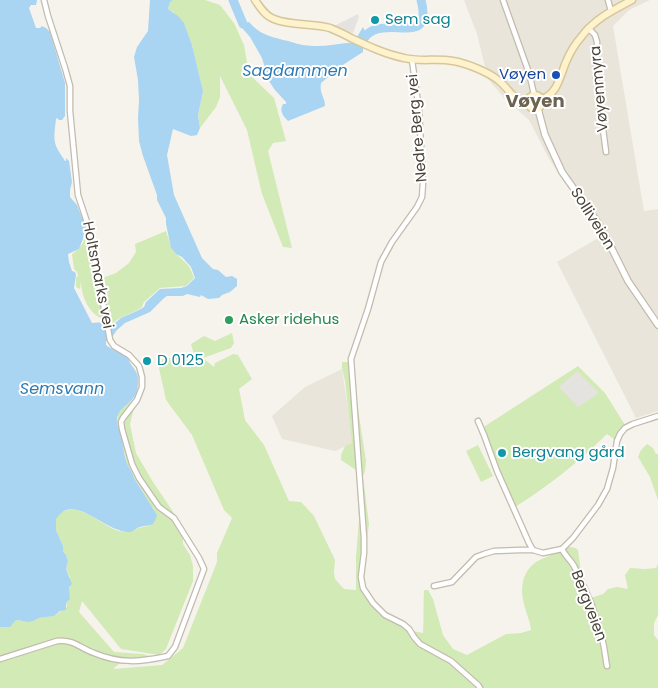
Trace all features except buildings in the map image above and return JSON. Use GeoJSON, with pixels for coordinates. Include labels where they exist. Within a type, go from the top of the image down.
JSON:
{"type":"FeatureCollection","features":[{"type":"Feature","properties":{"kind":"main road"},"geometry":{"type":"LineString","coordinates":[[256,0],[264,12],[273,19],[328,28],[398,57],[412,60],[442,59],[464,63],[500,81],[514,97],[520,101],[528,102]]}},
{"type":"Feature","properties":{"kind":"main road"},"geometry":{"type":"LineString","coordinates":[[542,99],[553,93],[571,51],[588,28],[601,17],[632,0]]}},
{"type":"Feature","properties":{"kind":"main road"},"geometry":{"type":"LineString","coordinates":[[534,94],[542,99],[541,106],[538,109],[531,108],[528,102],[530,96],[534,94]]}},
{"type":"Feature","properties":{"kind":"street","name":"Holtsmarks vei"},"geometry":{"type":"LineString","coordinates":[[0,659],[64,640],[74,642],[93,653],[122,661],[135,662],[168,656],[175,646],[204,569],[174,518],[159,507],[139,478],[132,464],[122,429],[121,422],[137,400],[142,387],[142,377],[139,366],[129,355],[114,346],[110,340],[89,228],[78,189],[70,111],[70,86],[44,0]]}},
{"type":"Feature","properties":{"kind":"street"},"geometry":{"type":"LineString","coordinates":[[503,0],[529,73],[534,94]]}},
{"type":"Feature","properties":{"kind":"street"},"geometry":{"type":"LineString","coordinates":[[608,0],[611,11]]}},
{"type":"Feature","properties":{"kind":"street","name":"Vøyenmyra"},"geometry":{"type":"LineString","coordinates":[[588,28],[595,35],[597,42],[597,84],[606,152]]}},
{"type":"Feature","properties":{"kind":"street","name":"Nedre Berg vei"},"geometry":{"type":"LineString","coordinates":[[412,60],[420,110],[424,184],[422,197],[381,262],[351,359],[364,538],[361,577],[363,588],[373,603],[385,615],[404,624],[420,644],[451,661],[478,684],[480,688]]}},
{"type":"Feature","properties":{"kind":"street","name":"Solliveien"},"geometry":{"type":"LineString","coordinates":[[538,109],[545,135],[562,172],[596,220],[628,281],[658,325]]}},
{"type":"Feature","properties":{"kind":"street"},"geometry":{"type":"LineString","coordinates":[[434,586],[452,582],[476,558],[494,551],[533,550],[543,553],[562,549],[573,538],[598,505],[607,489],[614,468],[617,441],[620,434],[625,428],[633,424],[658,416]]}},
{"type":"Feature","properties":{"kind":"street"},"geometry":{"type":"LineString","coordinates":[[478,422],[497,471],[533,550]]}},
{"type":"Feature","properties":{"kind":"street","name":"Bergveien"},"geometry":{"type":"LineString","coordinates":[[562,549],[565,556],[574,565],[598,624],[607,666]]}},
{"type":"Feature","properties":{"kind":"shaded area"},"geometry":{"type":"Polygon","coordinates":[[[464,0],[650,0],[629,10],[613,26],[644,211],[658,209],[658,411],[636,418],[557,262],[600,237],[548,157],[529,120],[505,99],[488,79],[477,34],[464,0]]]}},
{"type":"Feature","properties":{"kind":"shaded area"},"geometry":{"type":"Polygon","coordinates":[[[358,14],[359,17],[353,33],[334,26],[358,14]]]}},
{"type":"Feature","properties":{"kind":"shaded area"},"geometry":{"type":"Polygon","coordinates":[[[342,369],[353,443],[335,451],[282,439],[272,416],[305,387],[342,369]]]}},
{"type":"Feature","properties":{"kind":"shaded area"},"geometry":{"type":"Polygon","coordinates":[[[577,371],[599,393],[578,407],[559,387],[577,371]]]}},
{"type":"Feature","properties":{"kind":"green space"},"geometry":{"type":"Polygon","coordinates":[[[173,0],[205,0],[220,5],[234,23],[244,45],[249,74],[274,98],[286,141],[273,143],[268,151],[292,248],[283,247],[262,194],[247,130],[220,76],[220,97],[216,107],[200,128],[198,115],[203,91],[192,45],[184,23],[168,9],[170,2],[173,0]]]}},
{"type":"Feature","properties":{"kind":"green space"},"geometry":{"type":"Polygon","coordinates":[[[166,231],[172,250],[187,264],[194,278],[186,286],[160,288],[144,302],[142,307],[109,324],[102,278],[116,273],[129,263],[136,252],[135,244],[166,231]]]}},
{"type":"Feature","properties":{"kind":"green space"},"geometry":{"type":"Polygon","coordinates":[[[86,233],[103,319],[98,317],[87,304],[82,293],[81,281],[80,289],[76,287],[76,278],[78,276],[74,269],[72,254],[82,245],[86,233]]]}},
{"type":"Feature","properties":{"kind":"green space"},"geometry":{"type":"Polygon","coordinates":[[[232,333],[234,343],[231,348],[203,358],[214,367],[215,363],[233,354],[238,355],[252,379],[239,389],[245,420],[264,445],[289,501],[301,502],[314,516],[335,560],[335,579],[344,589],[356,590],[359,520],[356,470],[341,460],[345,446],[352,443],[342,368],[342,362],[350,362],[366,461],[363,477],[369,524],[362,578],[364,587],[380,611],[399,624],[413,631],[423,633],[424,590],[428,590],[433,599],[443,635],[453,649],[467,655],[506,634],[531,630],[522,586],[525,575],[531,566],[542,559],[569,547],[578,550],[586,598],[603,594],[608,589],[617,587],[628,589],[625,575],[630,568],[656,568],[658,564],[658,615],[654,623],[654,635],[658,640],[658,688],[0,688],[0,627],[12,625],[14,621],[18,620],[27,622],[54,616],[67,607],[66,603],[70,599],[70,577],[66,569],[68,561],[56,530],[56,518],[62,512],[71,509],[85,513],[113,529],[123,532],[150,526],[154,509],[149,504],[126,462],[122,437],[117,424],[118,414],[122,408],[133,400],[135,404],[130,424],[136,453],[182,525],[183,544],[190,555],[193,566],[193,581],[166,649],[159,655],[121,649],[82,601],[79,612],[114,652],[143,654],[153,657],[144,662],[119,664],[113,669],[162,665],[183,648],[217,562],[217,553],[232,518],[224,510],[192,435],[166,400],[159,368],[163,358],[195,358],[191,344],[204,336],[215,341],[232,333]]]}},
{"type":"Feature","properties":{"kind":"green space"},"geometry":{"type":"Polygon","coordinates":[[[578,366],[605,393],[625,425],[615,440],[607,434],[563,473],[515,507],[482,428],[578,366]]]}},
{"type":"Feature","properties":{"kind":"green space"},"geometry":{"type":"Polygon","coordinates":[[[647,444],[658,454],[658,500],[650,477],[638,457],[641,450],[647,444]]]}},
{"type":"Feature","properties":{"kind":"green space"},"geometry":{"type":"Polygon","coordinates":[[[478,445],[493,476],[481,482],[466,451],[478,445]]]}},
{"type":"Feature","properties":{"kind":"water","name":"Semsvann"},"geometry":{"type":"Polygon","coordinates":[[[0,0],[37,0],[36,5],[31,5],[29,8],[36,28],[42,26],[50,32],[65,83],[65,116],[62,120],[56,119],[55,143],[65,161],[66,158],[69,161],[72,182],[70,197],[77,205],[85,227],[79,249],[68,254],[72,271],[76,275],[74,288],[92,323],[105,322],[107,331],[105,333],[107,333],[109,341],[106,341],[106,345],[127,357],[137,375],[137,391],[131,401],[120,412],[117,423],[127,463],[157,515],[152,524],[139,527],[130,532],[113,528],[79,511],[71,509],[64,511],[56,519],[56,530],[68,561],[66,569],[72,584],[69,587],[70,599],[66,603],[66,610],[60,611],[54,616],[39,618],[33,621],[18,620],[10,627],[0,627],[0,0]]]}},
{"type":"Feature","properties":{"kind":"water"},"geometry":{"type":"Polygon","coordinates":[[[150,0],[173,0],[170,2],[168,9],[184,23],[192,45],[203,91],[198,115],[200,128],[197,135],[191,136],[173,129],[167,155],[174,195],[202,258],[213,269],[218,270],[226,277],[232,276],[237,279],[237,286],[219,298],[208,299],[201,295],[200,297],[187,294],[183,296],[167,296],[150,312],[125,323],[112,337],[109,325],[144,307],[146,302],[160,289],[181,288],[187,286],[195,278],[191,267],[171,248],[166,218],[157,200],[139,141],[138,80],[134,57],[137,47],[148,31],[150,0]]]}},
{"type":"Feature","properties":{"kind":"water","name":"Sagdammen"},"geometry":{"type":"Polygon","coordinates":[[[249,22],[264,34],[309,46],[354,42],[363,27],[369,39],[363,47],[363,52],[338,68],[321,83],[325,106],[288,121],[282,111],[283,104],[286,104],[286,102],[269,81],[262,58],[243,29],[243,24],[249,22]]]}},
{"type":"Feature","properties":{"kind":"waterway"},"geometry":{"type":"LineString","coordinates":[[233,0],[243,24]]}},
{"type":"Feature","properties":{"kind":"waterway"},"geometry":{"type":"LineString","coordinates":[[359,43],[367,34],[374,30],[417,26],[422,22],[421,0]]}},
{"type":"Feature","properties":{"kind":"place","name":"Sem sag"},"geometry":{"type":"Point","coordinates":[375,20]}},
{"type":"Feature","properties":{"kind":"place","name":"Vøyen"},"geometry":{"type":"Point","coordinates":[556,75]}},
{"type":"Feature","properties":{"kind":"place","name":"Asker ridehus"},"geometry":{"type":"Point","coordinates":[229,320]}},
{"type":"Feature","properties":{"kind":"place","name":"D 0125"},"geometry":{"type":"Point","coordinates":[147,361]}},
{"type":"Feature","properties":{"kind":"place","name":"Bergvang gård"},"geometry":{"type":"Point","coordinates":[502,453]}},
{"type":"Feature","properties":{"kind":"district","name":"Vøyen"},"geometry":{"type":"Point","coordinates":[535,102]}}]}
